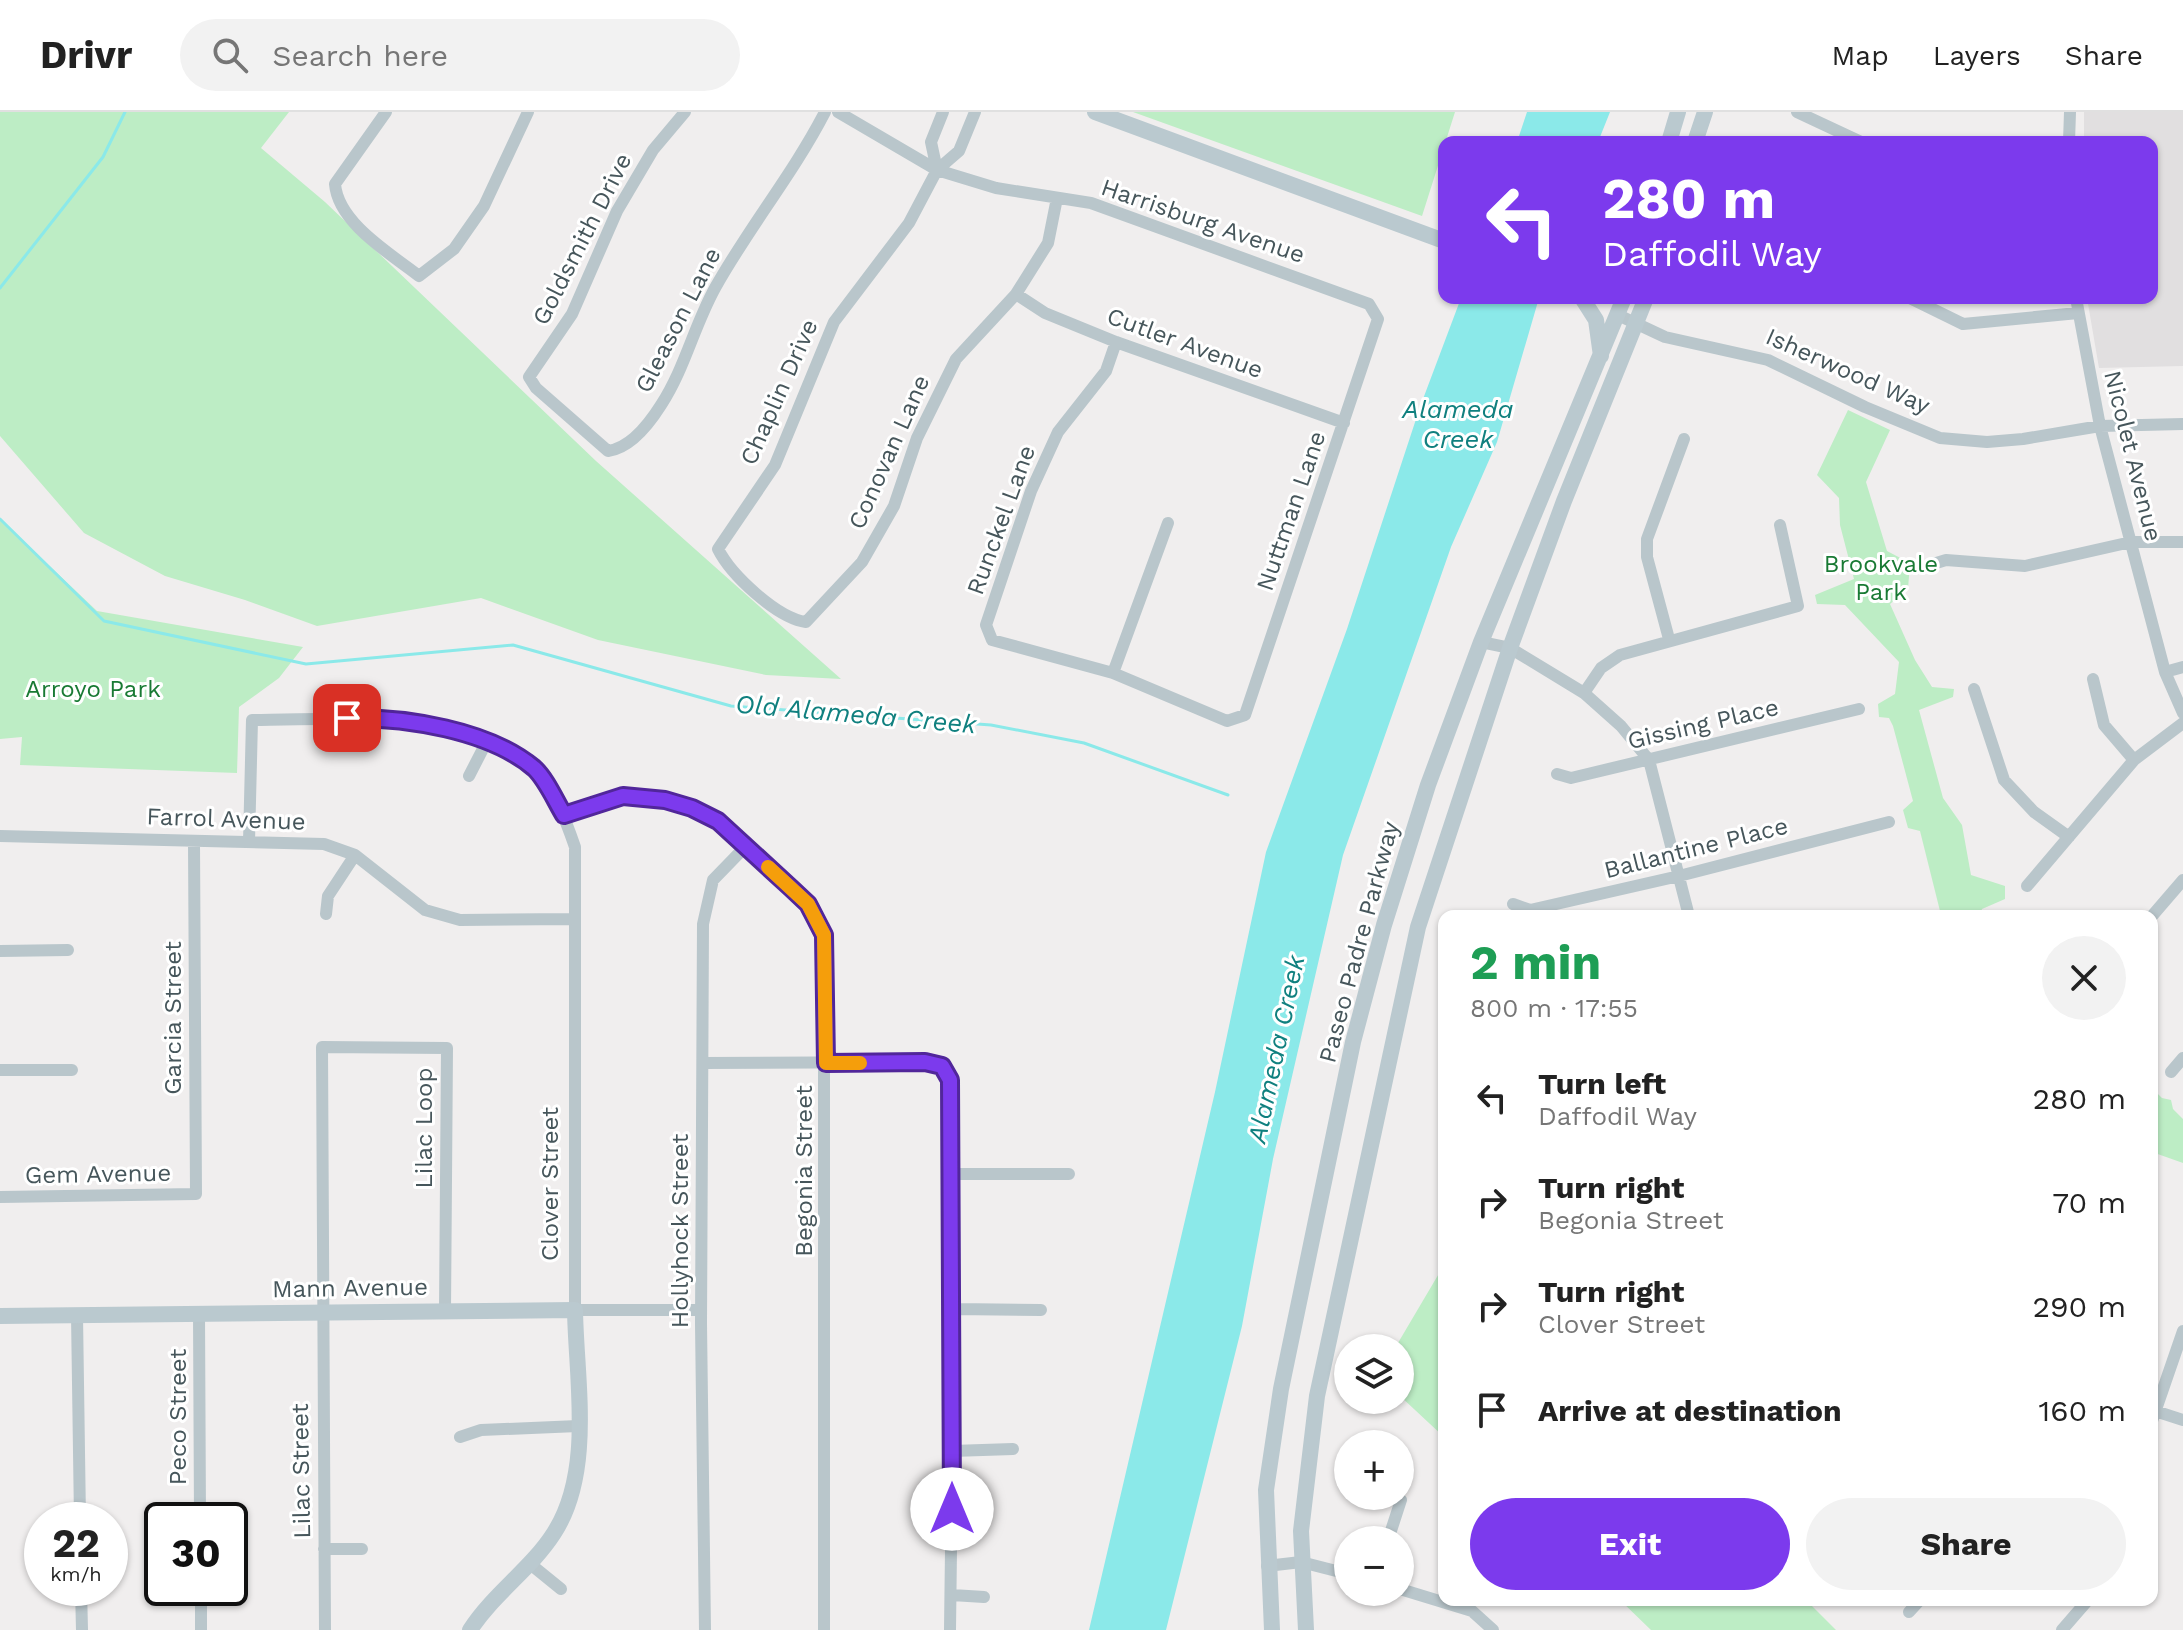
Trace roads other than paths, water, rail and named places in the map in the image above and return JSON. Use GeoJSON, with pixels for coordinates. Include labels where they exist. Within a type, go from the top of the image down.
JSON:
{"type":"FeatureCollection","features":[{"type":"Feature","properties":{"kind":"main road"},"geometry":{"type":"LineString","coordinates":[[1095,112],[1438,239]]}},
{"type":"Feature","properties":{"kind":"main road"},"geometry":{"type":"LineString","coordinates":[[1671,136],[1678,112]]}},
{"type":"Feature","properties":{"kind":"main road"},"geometry":{"type":"LineString","coordinates":[[1697,136],[1705,112]]}},
{"type":"Feature","properties":{"kind":"main road"},"geometry":{"type":"LineString","coordinates":[[1587,304],[1596,320],[1601,357]]}},
{"type":"Feature","properties":{"kind":"main road","name":"Isherwood Way"},"geometry":{"type":"LineString","coordinates":[[1595,304],[1618,315]]}},
{"type":"Feature","properties":{"kind":"main road","name":"Paseo Padre Parkway"},"geometry":{"type":"LineString","coordinates":[[1272,1630],[1266,1490],[1281,1389],[1353,1042],[1384,925],[1419,813],[1481,642],[1622,304]]}},
{"type":"Feature","properties":{"kind":"main road"},"geometry":{"type":"LineString","coordinates":[[1306,1630],[1301,1562],[1305,1481],[1317,1396],[1418,927],[1510,648],[1564,501],[1644,304]]}},
{"type":"Feature","properties":{"kind":"main road","name":"Mann Avenue"},"geometry":{"type":"LineString","coordinates":[[0,1316],[575,1310]]}},
{"type":"Feature","properties":{"kind":"main road","name":"Clover Street"},"geometry":{"type":"LineString","coordinates":[[470,1630],[486,1605],[529,1563],[555,1531],[568,1502],[576,1470],[578,1426],[575,1310]]}},
{"type":"Feature","properties":{"kind":"street"},"geometry":{"type":"LineString","coordinates":[[386,112],[335,184],[336,196],[370,237],[419,276],[454,249],[484,206],[528,112]]}},
{"type":"Feature","properties":{"kind":"street","name":"Goldsmith Drive"},"geometry":{"type":"LineString","coordinates":[[608,451],[536,388],[529,377],[572,314],[631,187],[653,150],[685,112]]}},
{"type":"Feature","properties":{"kind":"street","name":"Gleason Lane"},"geometry":{"type":"LineString","coordinates":[[608,451],[623,449],[659,408],[680,374],[713,292],[758,216],[800,162],[825,112]]}},
{"type":"Feature","properties":{"kind":"street","name":"Harrisburg Avenue"},"geometry":{"type":"LineString","coordinates":[[838,112],[937,170],[996,188],[1091,203],[1369,304],[1374,310]]}},
{"type":"Feature","properties":{"kind":"street"},"geometry":{"type":"LineString","coordinates":[[937,170],[931,142],[943,112]]}},
{"type":"Feature","properties":{"kind":"street","name":"Chaplin Drive"},"geometry":{"type":"LineString","coordinates":[[789,619],[726,565],[718,549],[775,465],[834,322],[909,223],[937,170],[959,151],[975,112]]}},
{"type":"Feature","properties":{"kind":"street"},"geometry":{"type":"LineString","coordinates":[[1797,112],[1848,136]]}},
{"type":"Feature","properties":{"kind":"street"},"geometry":{"type":"LineString","coordinates":[[2069,136],[2070,112]]}},
{"type":"Feature","properties":{"kind":"street","name":"Conovan Lane"},"geometry":{"type":"LineString","coordinates":[[789,619],[806,622],[862,562],[894,506],[917,438],[956,359],[1016,294],[1048,243],[1057,198]]}},
{"type":"Feature","properties":{"kind":"street","name":"Cutler Avenue"},"geometry":{"type":"LineString","coordinates":[[1016,294],[1045,313],[1116,342],[1344,423]]}},
{"type":"Feature","properties":{"kind":"street"},"geometry":{"type":"LineString","coordinates":[[1922,304],[1963,324],[2078,313]]}},
{"type":"Feature","properties":{"kind":"street","name":"Nicolet Avenue"},"geometry":{"type":"LineString","coordinates":[[2077,304],[2100,426],[2165,672],[2183,713]]}},
{"type":"Feature","properties":{"kind":"street","name":"Nuttman Lane"},"geometry":{"type":"LineString","coordinates":[[1113,673],[1227,721],[1245,715],[1378,319],[1374,310]]}},
{"type":"Feature","properties":{"kind":"street","name":"Isherwood Way"},"geometry":{"type":"LineString","coordinates":[[1618,315],[1665,337],[1768,360],[1865,407],[1940,438],[1987,442],[2100,426],[2183,424]]}},
{"type":"Feature","properties":{"kind":"street","name":"Runckel Lane"},"geometry":{"type":"LineString","coordinates":[[1113,673],[992,640],[987,635],[986,625],[1031,491],[1058,432],[1106,371],[1116,342]]}},
{"type":"Feature","properties":{"kind":"street"},"geometry":{"type":"LineString","coordinates":[[1669,639],[1647,557],[1647,539],[1684,439]]}},
{"type":"Feature","properties":{"kind":"street"},"geometry":{"type":"LineString","coordinates":[[1113,673],[1168,523]]}},
{"type":"Feature","properties":{"kind":"street"},"geometry":{"type":"LineString","coordinates":[[1584,693],[1601,668],[1620,655],[1669,639],[1798,606],[1780,525]]}},
{"type":"Feature","properties":{"kind":"street"},"geometry":{"type":"LineString","coordinates":[[1933,564],[1946,560],[2025,566],[2131,542],[2183,542]]}},
{"type":"Feature","properties":{"kind":"street"},"geometry":{"type":"LineString","coordinates":[[1481,642],[1510,648],[1584,693],[1621,726],[1649,760],[1688,910]]}},
{"type":"Feature","properties":{"kind":"street"},"geometry":{"type":"LineString","coordinates":[[2165,672],[2183,667]]}},
{"type":"Feature","properties":{"kind":"street"},"geometry":{"type":"LineString","coordinates":[[2093,679],[2104,725],[2134,760]]}},
{"type":"Feature","properties":{"kind":"street"},"geometry":{"type":"LineString","coordinates":[[1974,689],[2004,780],[2034,812],[2069,837]]}},
{"type":"Feature","properties":{"kind":"street","name":"Gissing Place"},"geometry":{"type":"LineString","coordinates":[[1557,774],[1571,778],[1859,709]]}},
{"type":"Feature","properties":{"kind":"street","name":"Clover Street"},"geometry":{"type":"LineString","coordinates":[[249,842],[252,720],[379,718],[488,739],[536,769],[564,815],[575,847],[575,1310]]}},
{"type":"Feature","properties":{"kind":"street"},"geometry":{"type":"LineString","coordinates":[[2027,886],[2134,760],[2183,723]]}},
{"type":"Feature","properties":{"kind":"street"},"geometry":{"type":"LineString","coordinates":[[469,776],[488,739]]}},
{"type":"Feature","properties":{"kind":"street","name":"Begonia Street"},"geometry":{"type":"LineString","coordinates":[[564,815],[623,796],[665,800],[718,821],[808,904],[824,935],[824,1630]]}},
{"type":"Feature","properties":{"kind":"street","name":"Ballantine Place"},"geometry":{"type":"LineString","coordinates":[[1513,904],[1530,910],[1679,876],[1889,822]]}},
{"type":"Feature","properties":{"kind":"street","name":"Farrol Avenue"},"geometry":{"type":"LineString","coordinates":[[0,836],[112,836],[194,843],[324,844],[355,855],[425,910],[460,920],[573,919]]}},
{"type":"Feature","properties":{"kind":"street","name":"Garcia Street"},"geometry":{"type":"LineString","coordinates":[[194,843],[196,1194]]}},
{"type":"Feature","properties":{"kind":"street","name":"Hollyhock Street"},"geometry":{"type":"LineString","coordinates":[[705,1630],[701,1310],[703,924],[713,880],[746,846]]}},
{"type":"Feature","properties":{"kind":"street"},"geometry":{"type":"LineString","coordinates":[[326,914],[328,896],[355,855]]}},
{"type":"Feature","properties":{"kind":"street"},"geometry":{"type":"LineString","coordinates":[[2157,910],[2183,880]]}},
{"type":"Feature","properties":{"kind":"street"},"geometry":{"type":"LineString","coordinates":[[0,951],[68,950]]}},
{"type":"Feature","properties":{"kind":"street","name":"Lilac Loop"},"geometry":{"type":"LineString","coordinates":[[322,1312],[322,1047],[447,1048],[445,1311]]}},
{"type":"Feature","properties":{"kind":"street"},"geometry":{"type":"LineString","coordinates":[[2171,1072],[2183,1058]]}},
{"type":"Feature","properties":{"kind":"street"},"geometry":{"type":"LineString","coordinates":[[703,1063],[925,1062],[942,1066],[950,1080],[954,1309],[950,1630]]}},
{"type":"Feature","properties":{"kind":"street"},"geometry":{"type":"LineString","coordinates":[[0,1070],[72,1070]]}},
{"type":"Feature","properties":{"kind":"street"},"geometry":{"type":"LineString","coordinates":[[951,1174],[1069,1174]]}},
{"type":"Feature","properties":{"kind":"street","name":"Gem Avenue"},"geometry":{"type":"LineString","coordinates":[[0,1197],[196,1194]]}},
{"type":"Feature","properties":{"kind":"street"},"geometry":{"type":"LineString","coordinates":[[954,1309],[1041,1310]]}},
{"type":"Feature","properties":{"kind":"street","name":"Mann Avenue"},"geometry":{"type":"LineString","coordinates":[[575,1310],[701,1310]]}},
{"type":"Feature","properties":{"kind":"street","name":"Lilac Street"},"geometry":{"type":"LineString","coordinates":[[322,1312],[325,1630]]}},
{"type":"Feature","properties":{"kind":"street","name":"Peco Street"},"geometry":{"type":"LineString","coordinates":[[199,1314],[200,1502]]}},
{"type":"Feature","properties":{"kind":"street"},"geometry":{"type":"LineString","coordinates":[[77,1315],[80,1502]]}},
{"type":"Feature","properties":{"kind":"street"},"geometry":{"type":"LineString","coordinates":[[2158,1400],[2183,1331]]}},
{"type":"Feature","properties":{"kind":"street"},"geometry":{"type":"LineString","coordinates":[[2158,1415],[2183,1420]]}},
{"type":"Feature","properties":{"kind":"street"},"geometry":{"type":"LineString","coordinates":[[460,1437],[481,1430],[578,1426]]}},
{"type":"Feature","properties":{"kind":"street"},"geometry":{"type":"LineString","coordinates":[[952,1451],[1013,1449]]}},
{"type":"Feature","properties":{"kind":"street"},"geometry":{"type":"LineString","coordinates":[[324,1549],[362,1549]]}},
{"type":"Feature","properties":{"kind":"street"},"geometry":{"type":"LineString","coordinates":[[1267,1566],[1301,1562],[1334,1570]]}},
{"type":"Feature","properties":{"kind":"street"},"geometry":{"type":"LineString","coordinates":[[529,1563],[561,1589]]}},
{"type":"Feature","properties":{"kind":"street"},"geometry":{"type":"LineString","coordinates":[[1414,1592],[1438,1597]]}},
{"type":"Feature","properties":{"kind":"street"},"geometry":{"type":"LineString","coordinates":[[952,1595],[984,1597]]}},
{"type":"Feature","properties":{"kind":"street"},"geometry":{"type":"LineString","coordinates":[[81,1606],[82,1630]]}},
{"type":"Feature","properties":{"kind":"street"},"geometry":{"type":"LineString","coordinates":[[201,1606],[201,1630]]}},
{"type":"Feature","properties":{"kind":"street"},"geometry":{"type":"LineString","coordinates":[[1477,1606],[1493,1630]]}},
{"type":"Feature","properties":{"kind":"street"},"geometry":{"type":"LineString","coordinates":[[1909,1612],[1914,1606]]}},
{"type":"Feature","properties":{"kind":"street"},"geometry":{"type":"LineString","coordinates":[[2062,1630],[2083,1606]]}},
{"type":"Feature","properties":{"kind":"water"},"geometry":{"type":"Polygon","coordinates":[[[1527,112],[1610,112],[1600,136],[1519,136],[1527,112]]]}},
{"type":"Feature","properties":{"kind":"water","name":"Alameda Creek"},"geometry":{"type":"Polygon","coordinates":[[[1459,304],[1537,304],[1497,442],[1451,547],[1343,855],[1273,1159],[1242,1326],[1166,1630],[1089,1630],[1215,1092],[1266,852],[1347,629],[1420,407],[1459,304]]]}},
{"type":"Feature","properties":{"kind":"waterway","name":"Old Alameda Creek"},"geometry":{"type":"LineString","coordinates":[[0,288],[103,157],[125,112]]}},
{"type":"Feature","properties":{"kind":"waterway","name":"Old Alameda Creek"},"geometry":{"type":"LineString","coordinates":[[0,519],[104,621],[306,664],[513,645],[731,706],[991,725],[1084,743],[1228,795]]}},
{"type":"Feature","properties":{"kind":"park label","name":"Brookvale Park"},"geometry":{"type":"Point","coordinates":[1881,578]}},
{"type":"Feature","properties":{"kind":"park label","name":"Arroyo Park"},"geometry":{"type":"Point","coordinates":[93,689]}}]}
